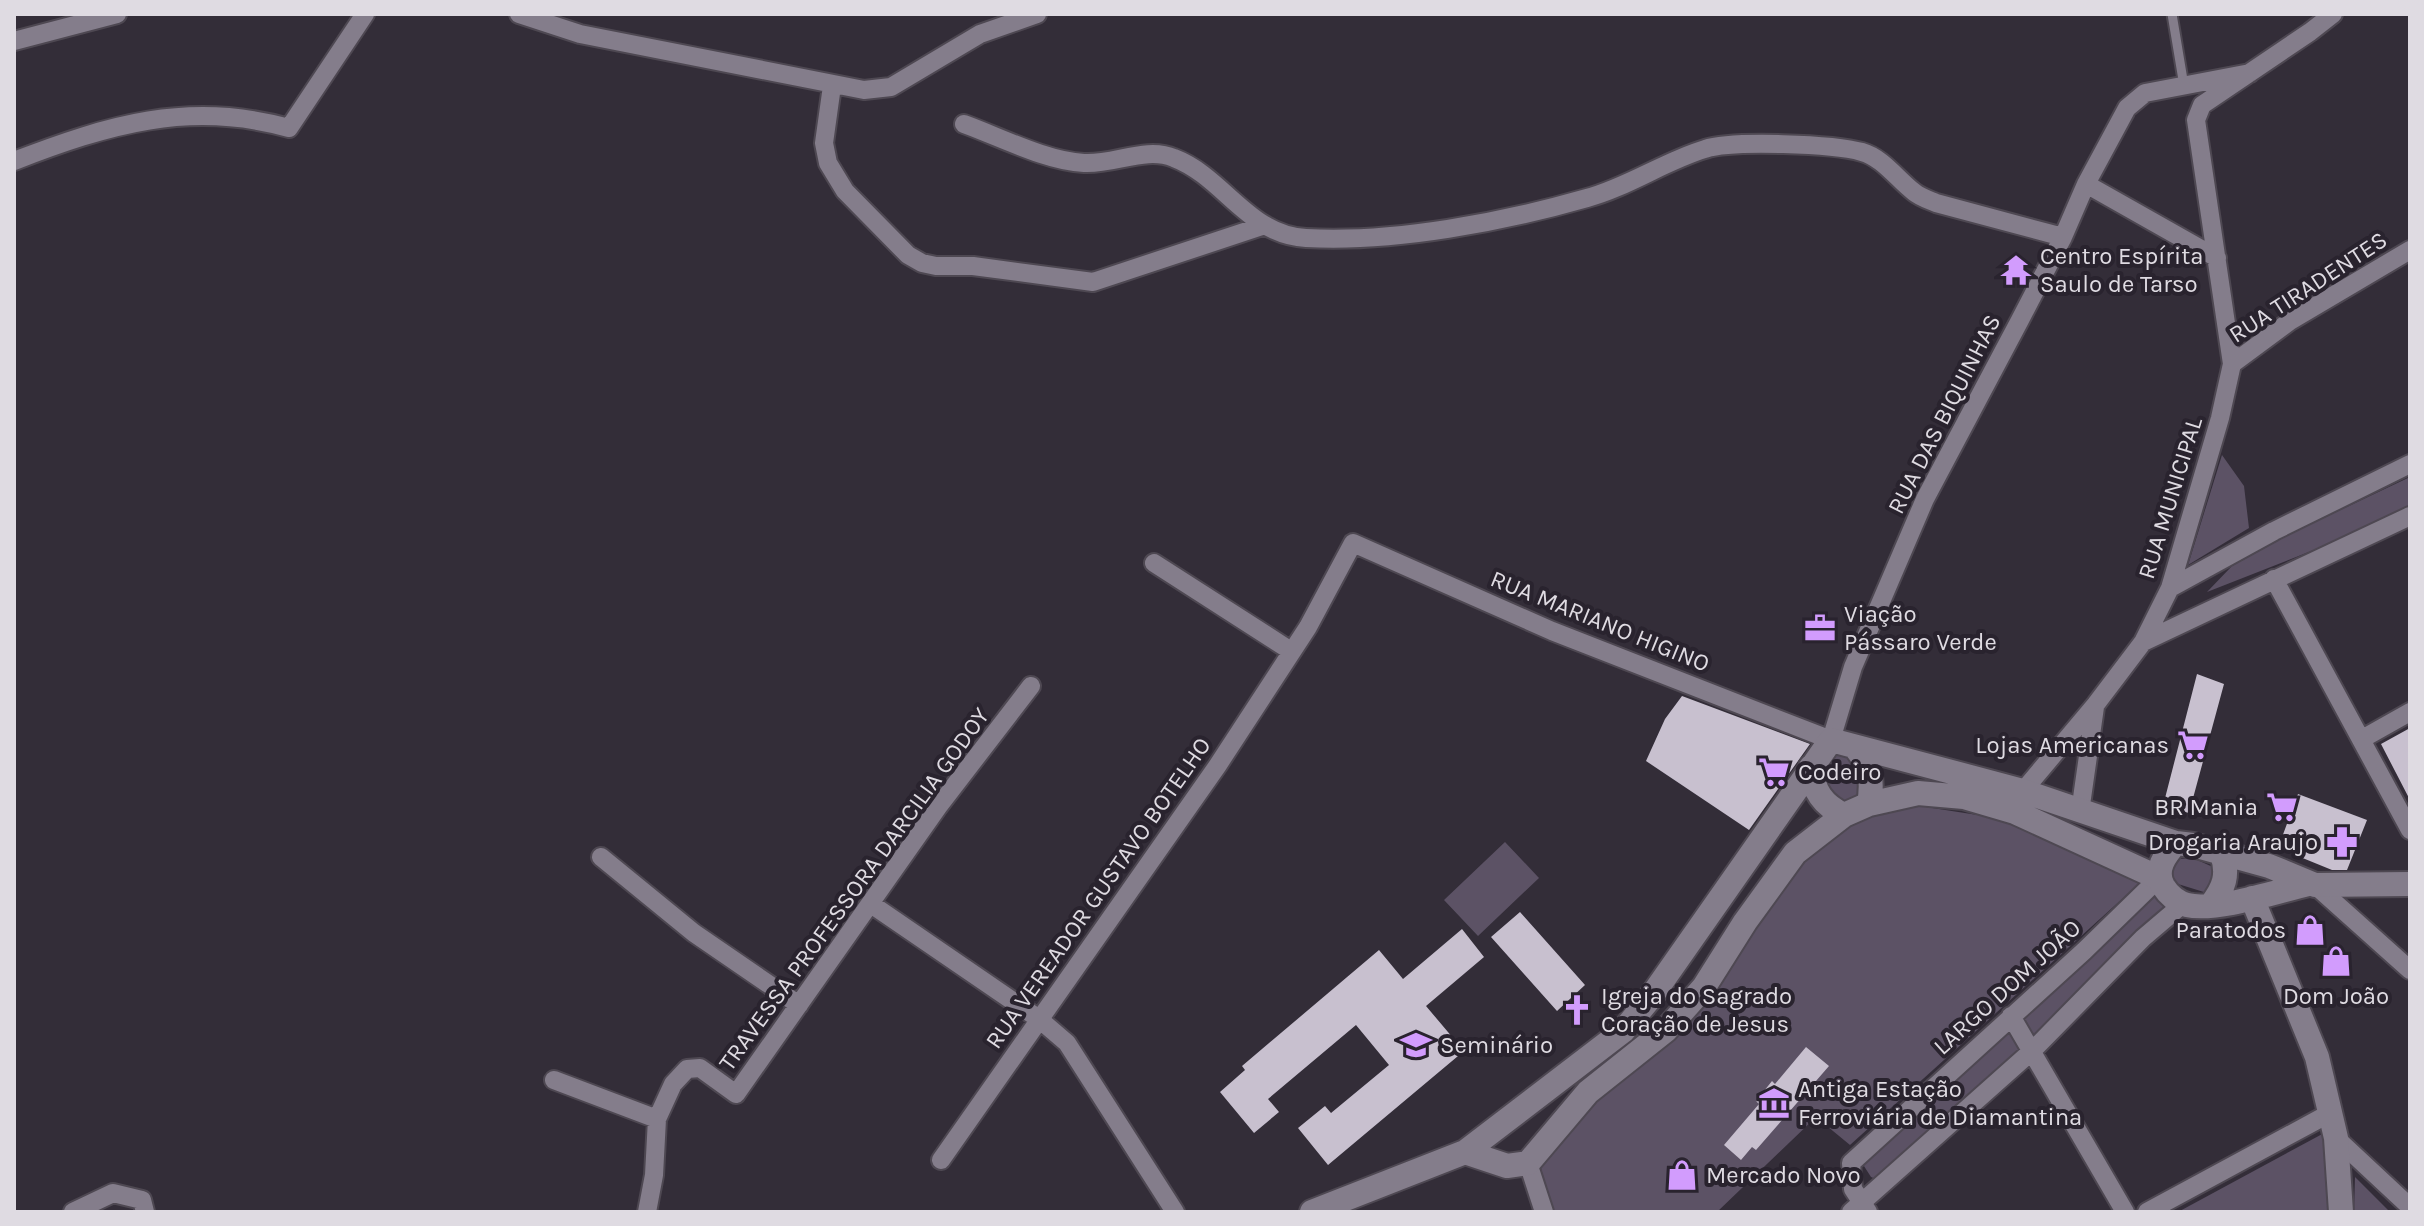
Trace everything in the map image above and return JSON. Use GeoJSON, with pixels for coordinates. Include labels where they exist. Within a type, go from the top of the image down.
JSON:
{"type":"FeatureCollection","features":[{"type":"Feature","properties":{"kind":"street"},"geometry":{"type":"LineString","coordinates":[[14,41],[117,14]]}},
{"type":"Feature","properties":{"kind":"street"},"geometry":{"type":"LineString","coordinates":[[14,161],[71,139],[147,120],[191,114],[259,119],[289,128],[365,14]]}},
{"type":"Feature","properties":{"kind":"street"},"geometry":{"type":"LineString","coordinates":[[519,14],[580,34],[864,90],[891,87],[980,34],[1037,14]]}},
{"type":"Feature","properties":{"kind":"street"},"geometry":{"type":"LineString","coordinates":[[2232,364],[2196,116],[2202,105],[2333,14]]}},
{"type":"Feature","properties":{"kind":"street","name":"RUA DAS BIQUINHAS"},"geometry":{"type":"LineString","coordinates":[[1831,740],[1853,667],[1925,499],[2127,108],[2145,93],[2250,73]]}},
{"type":"Feature","properties":{"kind":"street"},"geometry":{"type":"LineString","coordinates":[[832,86],[824,143],[828,163],[845,191],[908,255],[922,263],[973,266],[1093,282],[1262,226]]}},
{"type":"Feature","properties":{"kind":"street"},"geometry":{"type":"LineString","coordinates":[[964,124],[1054,157],[1085,163],[1147,154],[1172,156],[1197,169],[1262,226],[1304,239],[1398,236],[1504,217],[1590,198],[1707,148],[1767,145],[1842,147],[1866,153],[1917,194],[1936,203],[2063,237]]}},
{"type":"Feature","properties":{"kind":"street"},"geometry":{"type":"LineString","coordinates":[[2086,184],[2217,258]]}},
{"type":"Feature","properties":{"kind":"street","name":"RUA TIRADENTES"},"geometry":{"type":"LineString","coordinates":[[2232,364],[2290,321],[2410,250]]}},
{"type":"Feature","properties":{"kind":"street","name":"RUA MUNICIPAL"},"geometry":{"type":"LineString","coordinates":[[2023,791],[2143,642],[2170,588],[2220,418],[2232,364]]}},
{"type":"Feature","properties":{"kind":"street"},"geometry":{"type":"LineString","coordinates":[[2170,588],[2274,531],[2410,464]]}},
{"type":"Feature","properties":{"kind":"street"},"geometry":{"type":"LineString","coordinates":[[2143,642],[2410,516]]}},
{"type":"Feature","properties":{"kind":"street","name":"RUA MARIANO HIGINO"},"geometry":{"type":"LineString","coordinates":[[1353,543],[1552,631],[1831,740]]}},
{"type":"Feature","properties":{"kind":"street","name":"RUA VEREADOR GUSTAVO BOTELHO"},"geometry":{"type":"LineString","coordinates":[[941,1160],[1218,765],[1308,627],[1353,543]]}},
{"type":"Feature","properties":{"kind":"street"},"geometry":{"type":"LineString","coordinates":[[1154,563],[1291,651]]}},
{"type":"Feature","properties":{"kind":"street"},"geometry":{"type":"LineString","coordinates":[[2274,579],[2410,830]]}},
{"type":"Feature","properties":{"kind":"street","name":"TRAVESSA PROFESSORA DARCILIA GODOY"},"geometry":{"type":"LineString","coordinates":[[657,1119],[673,1084],[687,1069],[700,1068],[736,1094],[938,807],[1031,686]]}},
{"type":"Feature","properties":{"kind":"street"},"geometry":{"type":"LineString","coordinates":[[2080,812],[2096,704]]}},
{"type":"Feature","properties":{"kind":"street"},"geometry":{"type":"LineString","coordinates":[[2362,739],[2410,712]]}},
{"type":"Feature","properties":{"kind":"street"},"geometry":{"type":"LineString","coordinates":[[1313,1212],[1465,1152],[1623,1031],[1651,997],[1831,740],[2023,791],[2176,843],[2269,866],[2312,885],[2410,970]]}},
{"type":"Feature","properties":{"kind":"street"},"geometry":{"type":"LineString","coordinates":[[1855,747],[1871,772],[1869,804]]}},
{"type":"Feature","properties":{"kind":"street"},"geometry":{"type":"LineString","coordinates":[[1811,767],[1812,783],[1820,797],[1830,808],[1844,815]]}},
{"type":"Feature","properties":{"kind":"street"},"geometry":{"type":"LineString","coordinates":[[1465,1152],[1507,1166],[1531,1158],[1588,1092],[1666,1030],[1704,987],[1745,922],[1795,853],[1844,815],[1869,804],[1918,793],[1964,797],[2015,812],[2159,878]]}},
{"type":"Feature","properties":{"kind":"street"},"geometry":{"type":"LineString","coordinates":[[2176,843],[2160,865],[2159,878],[2167,892],[2183,904],[2211,905],[2312,885],[2398,885],[2410,892]]}},
{"type":"Feature","properties":{"kind":"street"},"geometry":{"type":"LineString","coordinates":[[2211,905],[2225,881],[2227,869],[2222,854]]}},
{"type":"Feature","properties":{"kind":"street"},"geometry":{"type":"LineString","coordinates":[[601,857],[694,933],[799,1005]]}},
{"type":"Feature","properties":{"kind":"street","name":"LARGO DOM JOÃO"},"geometry":{"type":"LineString","coordinates":[[1860,1209],[1853,1189],[1851,1163],[2084,951],[2159,878]]}},
{"type":"Feature","properties":{"kind":"street"},"geometry":{"type":"LineString","coordinates":[[2252,898],[2317,1057],[2332,1112],[2341,1212]]}},
{"type":"Feature","properties":{"kind":"street"},"geometry":{"type":"LineString","coordinates":[[871,904],[1039,1019],[1067,1043],[1175,1212]]}},
{"type":"Feature","properties":{"kind":"street"},"geometry":{"type":"LineString","coordinates":[[1860,1209],[2033,1050],[2143,938],[2183,904]]}},
{"type":"Feature","properties":{"kind":"street"},"geometry":{"type":"LineString","coordinates":[[2011,1016],[2125,1212]]}},
{"type":"Feature","properties":{"kind":"street"},"geometry":{"type":"LineString","coordinates":[[554,1080],[657,1119],[654,1175],[647,1212]]}},
{"type":"Feature","properties":{"kind":"street"},"geometry":{"type":"LineString","coordinates":[[2147,1212],[2332,1112]]}},
{"type":"Feature","properties":{"kind":"street"},"geometry":{"type":"LineString","coordinates":[[1507,1122],[1519,1125],[1533,1142],[1531,1158],[1544,1212]]}},
{"type":"Feature","properties":{"kind":"street"},"geometry":{"type":"LineString","coordinates":[[2336,1138],[2410,1207]]}},
{"type":"Feature","properties":{"kind":"street"},"geometry":{"type":"LineString","coordinates":[[73,1212],[113,1193],[142,1200],[145,1212]]}},
{"type":"Feature","properties":{"kind":"lane"},"geometry":{"type":"LineString","coordinates":[[2172,14],[2184,87]]}},
{"type":"Feature","properties":{"kind":"shaded area"},"geometry":{"type":"Polygon","coordinates":[[[2222,455],[2244,486],[2249,528],[2188,565],[2222,455]]]}},
{"type":"Feature","properties":{"kind":"shaded area"},"geometry":{"type":"Polygon","coordinates":[[[2410,477],[2410,509],[2207,592],[2232,566],[2294,532],[2410,477]]]}},
{"type":"Feature","properties":{"kind":"shaded area"},"geometry":{"type":"Polygon","coordinates":[[[1833,744],[1854,750],[1865,801],[1845,810],[1817,786],[1833,744]]]}},
{"type":"Feature","properties":{"kind":"shaded area"},"geometry":{"type":"Polygon","coordinates":[[[1913,805],[2010,820],[2143,880],[1850,1145],[1816,1117],[1717,1212],[1554,1212],[1539,1162],[1581,1109],[1663,1044],[1799,859],[1859,815],[1913,805]]]}},
{"type":"Feature","properties":{"kind":"shaded area"},"geometry":{"type":"Polygon","coordinates":[[[1505,842],[1539,878],[1478,936],[1444,900],[1505,842]]]}},
{"type":"Feature","properties":{"kind":"shaded area"},"geometry":{"type":"Polygon","coordinates":[[[2193,858],[2215,868],[2207,893],[2178,884],[2168,873],[2179,859],[2193,858]]]}},
{"type":"Feature","properties":{"kind":"shaded area"},"geometry":{"type":"Polygon","coordinates":[[[2156,892],[2167,906],[2040,1030],[1878,1180],[1871,1177],[1862,1163],[2156,892]]]}},
{"type":"Feature","properties":{"kind":"shaded area"},"geometry":{"type":"Polygon","coordinates":[[[2326,1132],[2331,1212],[2178,1212],[2326,1132]]]}},
{"type":"Feature","properties":{"kind":"shaded area"},"geometry":{"type":"Polygon","coordinates":[[[2355,1177],[2390,1212],[2354,1212],[2355,1177]]]}},
{"type":"Feature","properties":{"kind":"building","name":"Lojas Americanas"},"geometry":{"type":"Polygon","coordinates":[[[2197,674],[2224,684],[2189,813],[2163,806],[2197,674]]]}},
{"type":"Feature","properties":{"kind":"building"},"geometry":{"type":"Polygon","coordinates":[[[1682,696],[1810,744],[1749,830],[1646,761],[1665,719],[1682,696]]]}},
{"type":"Feature","properties":{"kind":"building"},"geometry":{"type":"Polygon","coordinates":[[[2410,728],[2410,800],[2381,744],[2410,728]]]}},
{"type":"Feature","properties":{"kind":"building"},"geometry":{"type":"Polygon","coordinates":[[[2298,794],[2367,820],[2347,870],[2332,870],[2278,848],[2298,794]]]}},
{"type":"Feature","properties":{"kind":"building"},"geometry":{"type":"Polygon","coordinates":[[[1520,912],[1585,985],[1557,1011],[1491,937],[1520,912]]]}},
{"type":"Feature","properties":{"kind":"building","name":"Seminário"},"geometry":{"type":"Polygon","coordinates":[[[1462,929],[1484,957],[1426,1006],[1464,1051],[1328,1165],[1298,1128],[1325,1106],[1331,1113],[1389,1065],[1356,1025],[1268,1099],[1279,1112],[1254,1133],[1220,1092],[1245,1070],[1242,1066],[1379,950],[1403,979],[1462,929]]]}},
{"type":"Feature","properties":{"kind":"building","name":"Antiga Estação Ferroviária de Diamantina"},"geometry":{"type":"Polygon","coordinates":[[[1806,1047],[1829,1066],[1756,1150],[1752,1147],[1741,1160],[1724,1145],[1759,1104],[1756,1101],[1772,1081],[1775,1084],[1806,1047]]]}},
{"type":"Feature","properties":{"kind":"place","name":"Centro Espírita Saulo de Tarso"},"geometry":{"type":"Point","coordinates":[2016,270]}},
{"type":"Feature","properties":{"kind":"place","name":"Viação Pássaro Verde"},"geometry":{"type":"Point","coordinates":[1820,628]}},
{"type":"Feature","properties":{"kind":"place","name":"Lojas Americanas"},"geometry":{"type":"Point","coordinates":[2193,745]}},
{"type":"Feature","properties":{"kind":"place","name":"Codeiro"},"geometry":{"type":"Point","coordinates":[1774,772]}},
{"type":"Feature","properties":{"kind":"place","name":"BR Mania"},"geometry":{"type":"Point","coordinates":[2282,807]}},
{"type":"Feature","properties":{"kind":"place","name":"Drogaria Araujo"},"geometry":{"type":"Point","coordinates":[2342,842]}},
{"type":"Feature","properties":{"kind":"place","name":"Paratodos"},"geometry":{"type":"Point","coordinates":[2310,930]}},
{"type":"Feature","properties":{"kind":"place","name":"Dom João"},"geometry":{"type":"Point","coordinates":[2336,961]}},
{"type":"Feature","properties":{"kind":"place","name":"Igreja do Sagrado Coração de Jesus"},"geometry":{"type":"Point","coordinates":[1577,1010]}},
{"type":"Feature","properties":{"kind":"place","name":"Seminário"},"geometry":{"type":"Point","coordinates":[1416,1045]}},
{"type":"Feature","properties":{"kind":"place","name":"Antiga Estação Ferroviária de Diamantina"},"geometry":{"type":"Point","coordinates":[1774,1103]}},
{"type":"Feature","properties":{"kind":"place","name":"Mercado Novo"},"geometry":{"type":"Point","coordinates":[1682,1175]}}]}
